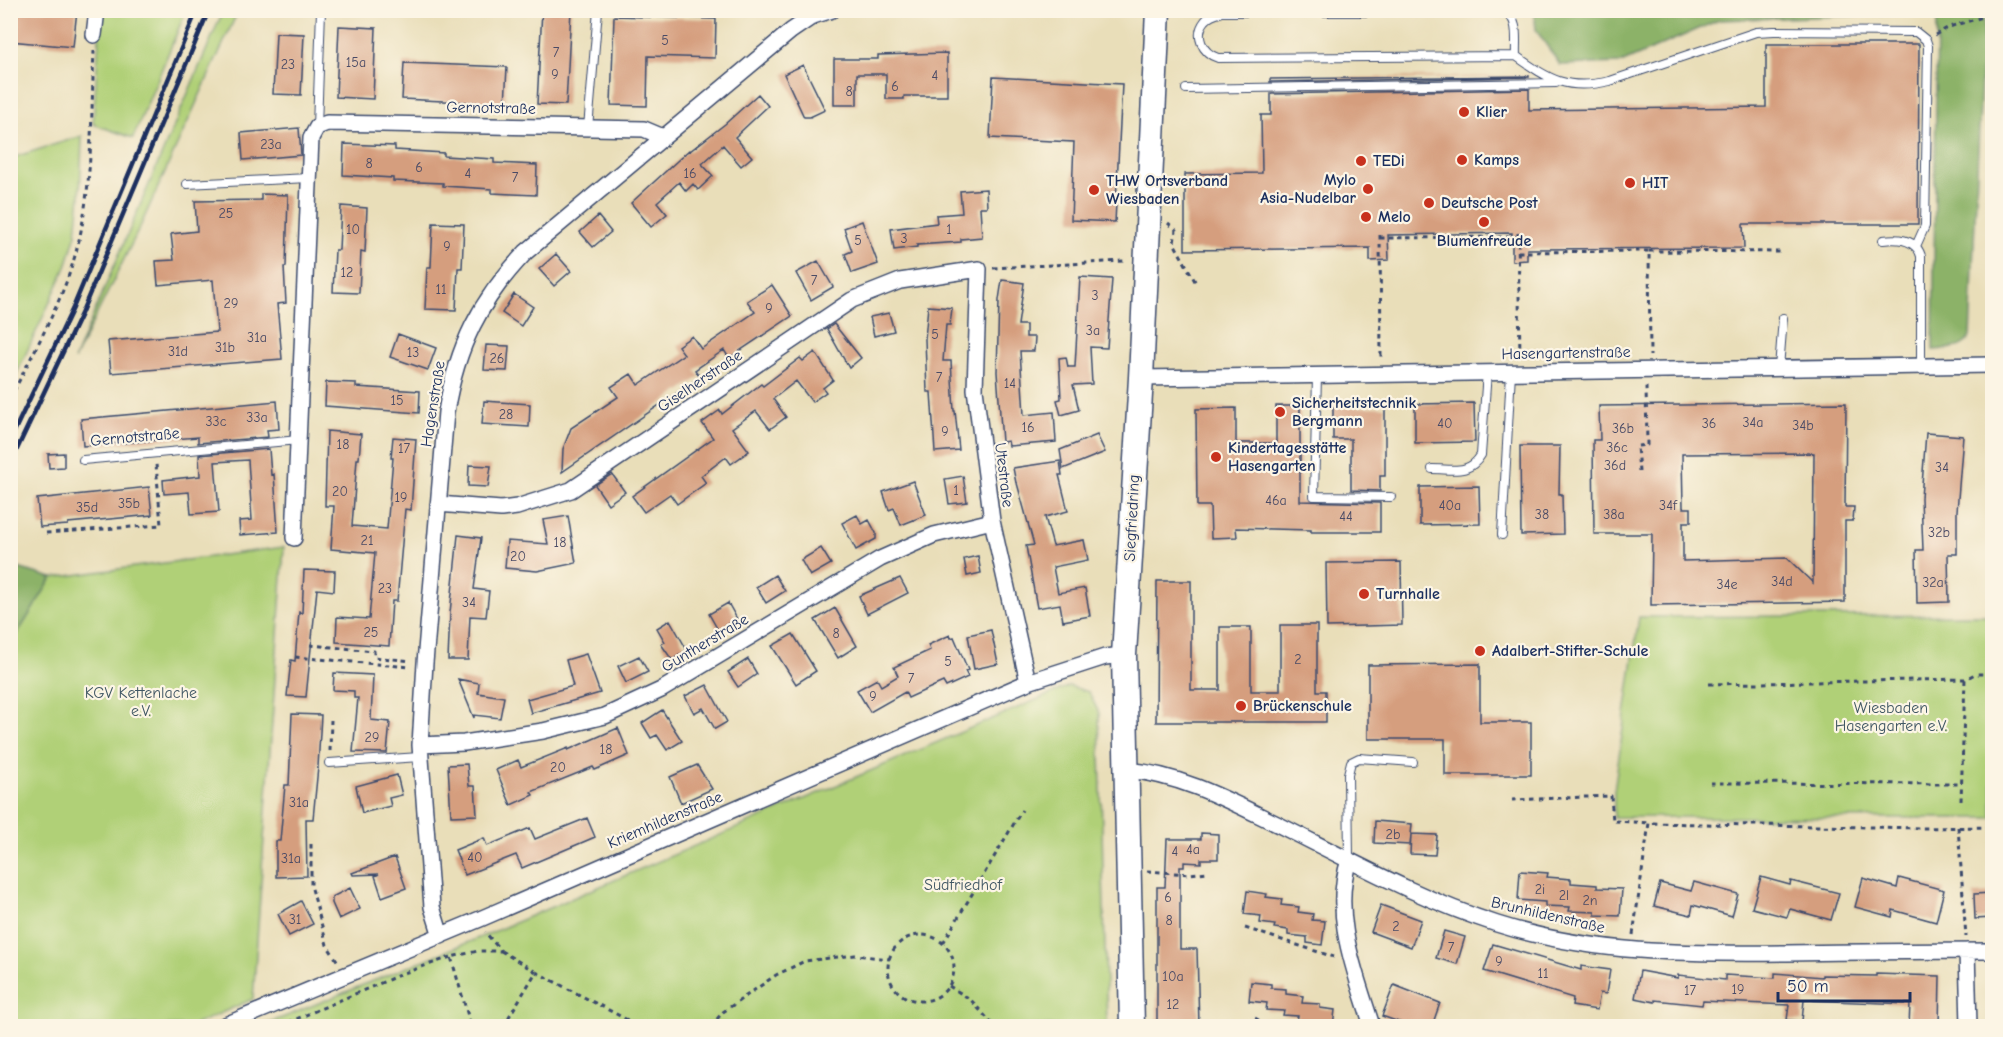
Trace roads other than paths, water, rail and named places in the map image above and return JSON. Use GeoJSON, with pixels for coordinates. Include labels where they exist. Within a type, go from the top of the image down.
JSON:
{"type":"FeatureCollection","features":[{"type":"Feature","properties":{"kind":"main road","name":"Siegfriedring"},"geometry":{"type":"LineString","coordinates":[[1132,1026],[1124,655],[1141,378],[1158,10]]}},
{"type":"Feature","properties":{"kind":"street"},"geometry":{"type":"LineString","coordinates":[[94,35],[97,10]]}},
{"type":"Feature","properties":{"kind":"street","name":"Hagenstraße"},"geometry":{"type":"LineString","coordinates":[[441,936],[432,908],[420,751],[424,665],[446,412],[451,382],[460,353],[487,299],[526,252],[791,31],[813,16],[832,10]]}},
{"type":"Feature","properties":{"kind":"street","name":"Gernotstraße"},"geometry":{"type":"LineString","coordinates":[[317,127],[327,123],[644,129],[663,137]]}},
{"type":"Feature","properties":{"kind":"street"},"geometry":{"type":"LineString","coordinates":[[294,538],[311,138],[317,127]]}},
{"type":"Feature","properties":{"kind":"street","name":"Giselherstraße"},"geometry":{"type":"LineString","coordinates":[[438,504],[509,508],[571,490],[852,300],[900,281],[979,269]]}},
{"type":"Feature","properties":{"kind":"street","name":"Utestraße"},"geometry":{"type":"LineString","coordinates":[[979,269],[975,389],[992,521],[1028,682]]}},
{"type":"Feature","properties":{"kind":"street","name":"Hasengartenstraße"},"geometry":{"type":"LineString","coordinates":[[1141,378],[1992,365]]}},
{"type":"Feature","properties":{"kind":"street","name":"Guntherstraße"},"geometry":{"type":"LineString","coordinates":[[420,751],[543,731],[605,716],[661,690],[880,559],[934,535],[992,521]]}},
{"type":"Feature","properties":{"kind":"street","name":"Kriemhildenstraße"},"geometry":{"type":"LineString","coordinates":[[223,1026],[441,936],[1028,682],[1105,657],[1124,655]]}},
{"type":"Feature","properties":{"kind":"street","name":"Brunhildenstraße"},"geometry":{"type":"LineString","coordinates":[[1127,770],[1153,772],[1207,790],[1407,889],[1447,906],[1498,924],[1574,942],[1631,950],[1704,953],[1992,951]]}},
{"type":"Feature","properties":{"kind":"street"},"geometry":{"type":"LineString","coordinates":[[1349,860],[1342,887],[1344,920],[1353,964],[1372,1026]]}},
{"type":"Feature","properties":{"kind":"street"},"geometry":{"type":"LineString","coordinates":[[1967,951],[1969,1026]]}},
{"type":"Feature","properties":{"kind":"lane"},"geometry":{"type":"LineString","coordinates":[[317,127],[321,10]]}},
{"type":"Feature","properties":{"kind":"lane"},"geometry":{"type":"LineString","coordinates":[[588,128],[598,10]]}},
{"type":"Feature","properties":{"kind":"lane"},"geometry":{"type":"LineString","coordinates":[[785,10],[813,16]]}},
{"type":"Feature","properties":{"kind":"lane"},"geometry":{"type":"LineString","coordinates":[[1516,56],[1515,21],[1505,12],[1223,12],[1211,16],[1204,22],[1200,37],[1204,50],[1218,58],[1516,56],[1545,77],[1561,83]]}},
{"type":"Feature","properties":{"kind":"lane"},"geometry":{"type":"LineString","coordinates":[[1186,89],[1596,84],[1756,32],[1774,30],[1916,32],[1926,40],[1928,46],[1925,226],[1916,246]]}},
{"type":"Feature","properties":{"kind":"lane"},"geometry":{"type":"LineString","coordinates":[[187,184],[309,178]]}},
{"type":"Feature","properties":{"kind":"lane"},"geometry":{"type":"LineString","coordinates":[[1883,240],[1904,240],[1916,246],[1922,261],[1921,366]]}},
{"type":"Feature","properties":{"kind":"lane"},"geometry":{"type":"LineString","coordinates":[[1779,368],[1783,318]]}},
{"type":"Feature","properties":{"kind":"lane"},"geometry":{"type":"LineString","coordinates":[[1432,469],[1466,469],[1475,465],[1483,446],[1487,372]]}},
{"type":"Feature","properties":{"kind":"lane"},"geometry":{"type":"LineString","coordinates":[[1502,535],[1515,372]]}},
{"type":"Feature","properties":{"kind":"lane"},"geometry":{"type":"LineString","coordinates":[[1317,376],[1314,496],[1391,497]]}},
{"type":"Feature","properties":{"kind":"lane","name":"Gernotstraße"},"geometry":{"type":"LineString","coordinates":[[83,460],[298,440]]}},
{"type":"Feature","properties":{"kind":"lane"},"geometry":{"type":"LineString","coordinates":[[329,764],[420,751]]}},
{"type":"Feature","properties":{"kind":"lane"},"geometry":{"type":"LineString","coordinates":[[1349,860],[1348,774],[1352,762],[1359,758],[1413,762]]}},
{"type":"Feature","properties":{"kind":"railway"},"geometry":{"type":"LineString","coordinates":[[10,440],[73,308],[197,10]]}},
{"type":"Feature","properties":{"kind":"railway"},"geometry":{"type":"LineString","coordinates":[[10,464],[81,314],[209,10]]}},
{"type":"Feature","properties":{"kind":"place","name":"Klier"},"geometry":{"type":"Point","coordinates":[1464,112]}},
{"type":"Feature","properties":{"kind":"place","name":"Kamps"},"geometry":{"type":"Point","coordinates":[1462,160]}},
{"type":"Feature","properties":{"kind":"place","name":"TEDi"},"geometry":{"type":"Point","coordinates":[1361,161]}},
{"type":"Feature","properties":{"kind":"place","name":"HIT"},"geometry":{"type":"Point","coordinates":[1630,183]}},
{"type":"Feature","properties":{"kind":"place","name":"Mylo Asia-Nudelbar"},"geometry":{"type":"Point","coordinates":[1368,189]}},
{"type":"Feature","properties":{"kind":"place","name":"THW Ortsverband Wiesbaden"},"geometry":{"type":"Point","coordinates":[1094,190]}},
{"type":"Feature","properties":{"kind":"place","name":"Deutsche Post"},"geometry":{"type":"Point","coordinates":[1429,203]}},
{"type":"Feature","properties":{"kind":"place","name":"Melo"},"geometry":{"type":"Point","coordinates":[1366,217]}},
{"type":"Feature","properties":{"kind":"place","name":"Blumenfreude"},"geometry":{"type":"Point","coordinates":[1484,222]}},
{"type":"Feature","properties":{"kind":"place","name":"Sicherheitstechnik Bergmann"},"geometry":{"type":"Point","coordinates":[1280,412]}},
{"type":"Feature","properties":{"kind":"place","name":"Kindertagesstätte Hasengarten"},"geometry":{"type":"Point","coordinates":[1216,457]}},
{"type":"Feature","properties":{"kind":"place","name":"Turnhalle"},"geometry":{"type":"Point","coordinates":[1364,594]}},
{"type":"Feature","properties":{"kind":"place","name":"Adalbert-Stifter-Schule"},"geometry":{"type":"Point","coordinates":[1480,651]}},
{"type":"Feature","properties":{"kind":"place","name":"Brückenschule"},"geometry":{"type":"Point","coordinates":[1241,706]}},
{"type":"Feature","properties":{"kind":"park label","name":"KGV Kettenlache e.V."},"geometry":{"type":"Point","coordinates":[141,702]}},
{"type":"Feature","properties":{"kind":"park label","name":"Wiesbaden Hasengarten e.V."},"geometry":{"type":"Point","coordinates":[1891,717]}},
{"type":"Feature","properties":{"kind":"park label","name":"Südfriedhof"},"geometry":{"type":"Point","coordinates":[963,885]}}]}
